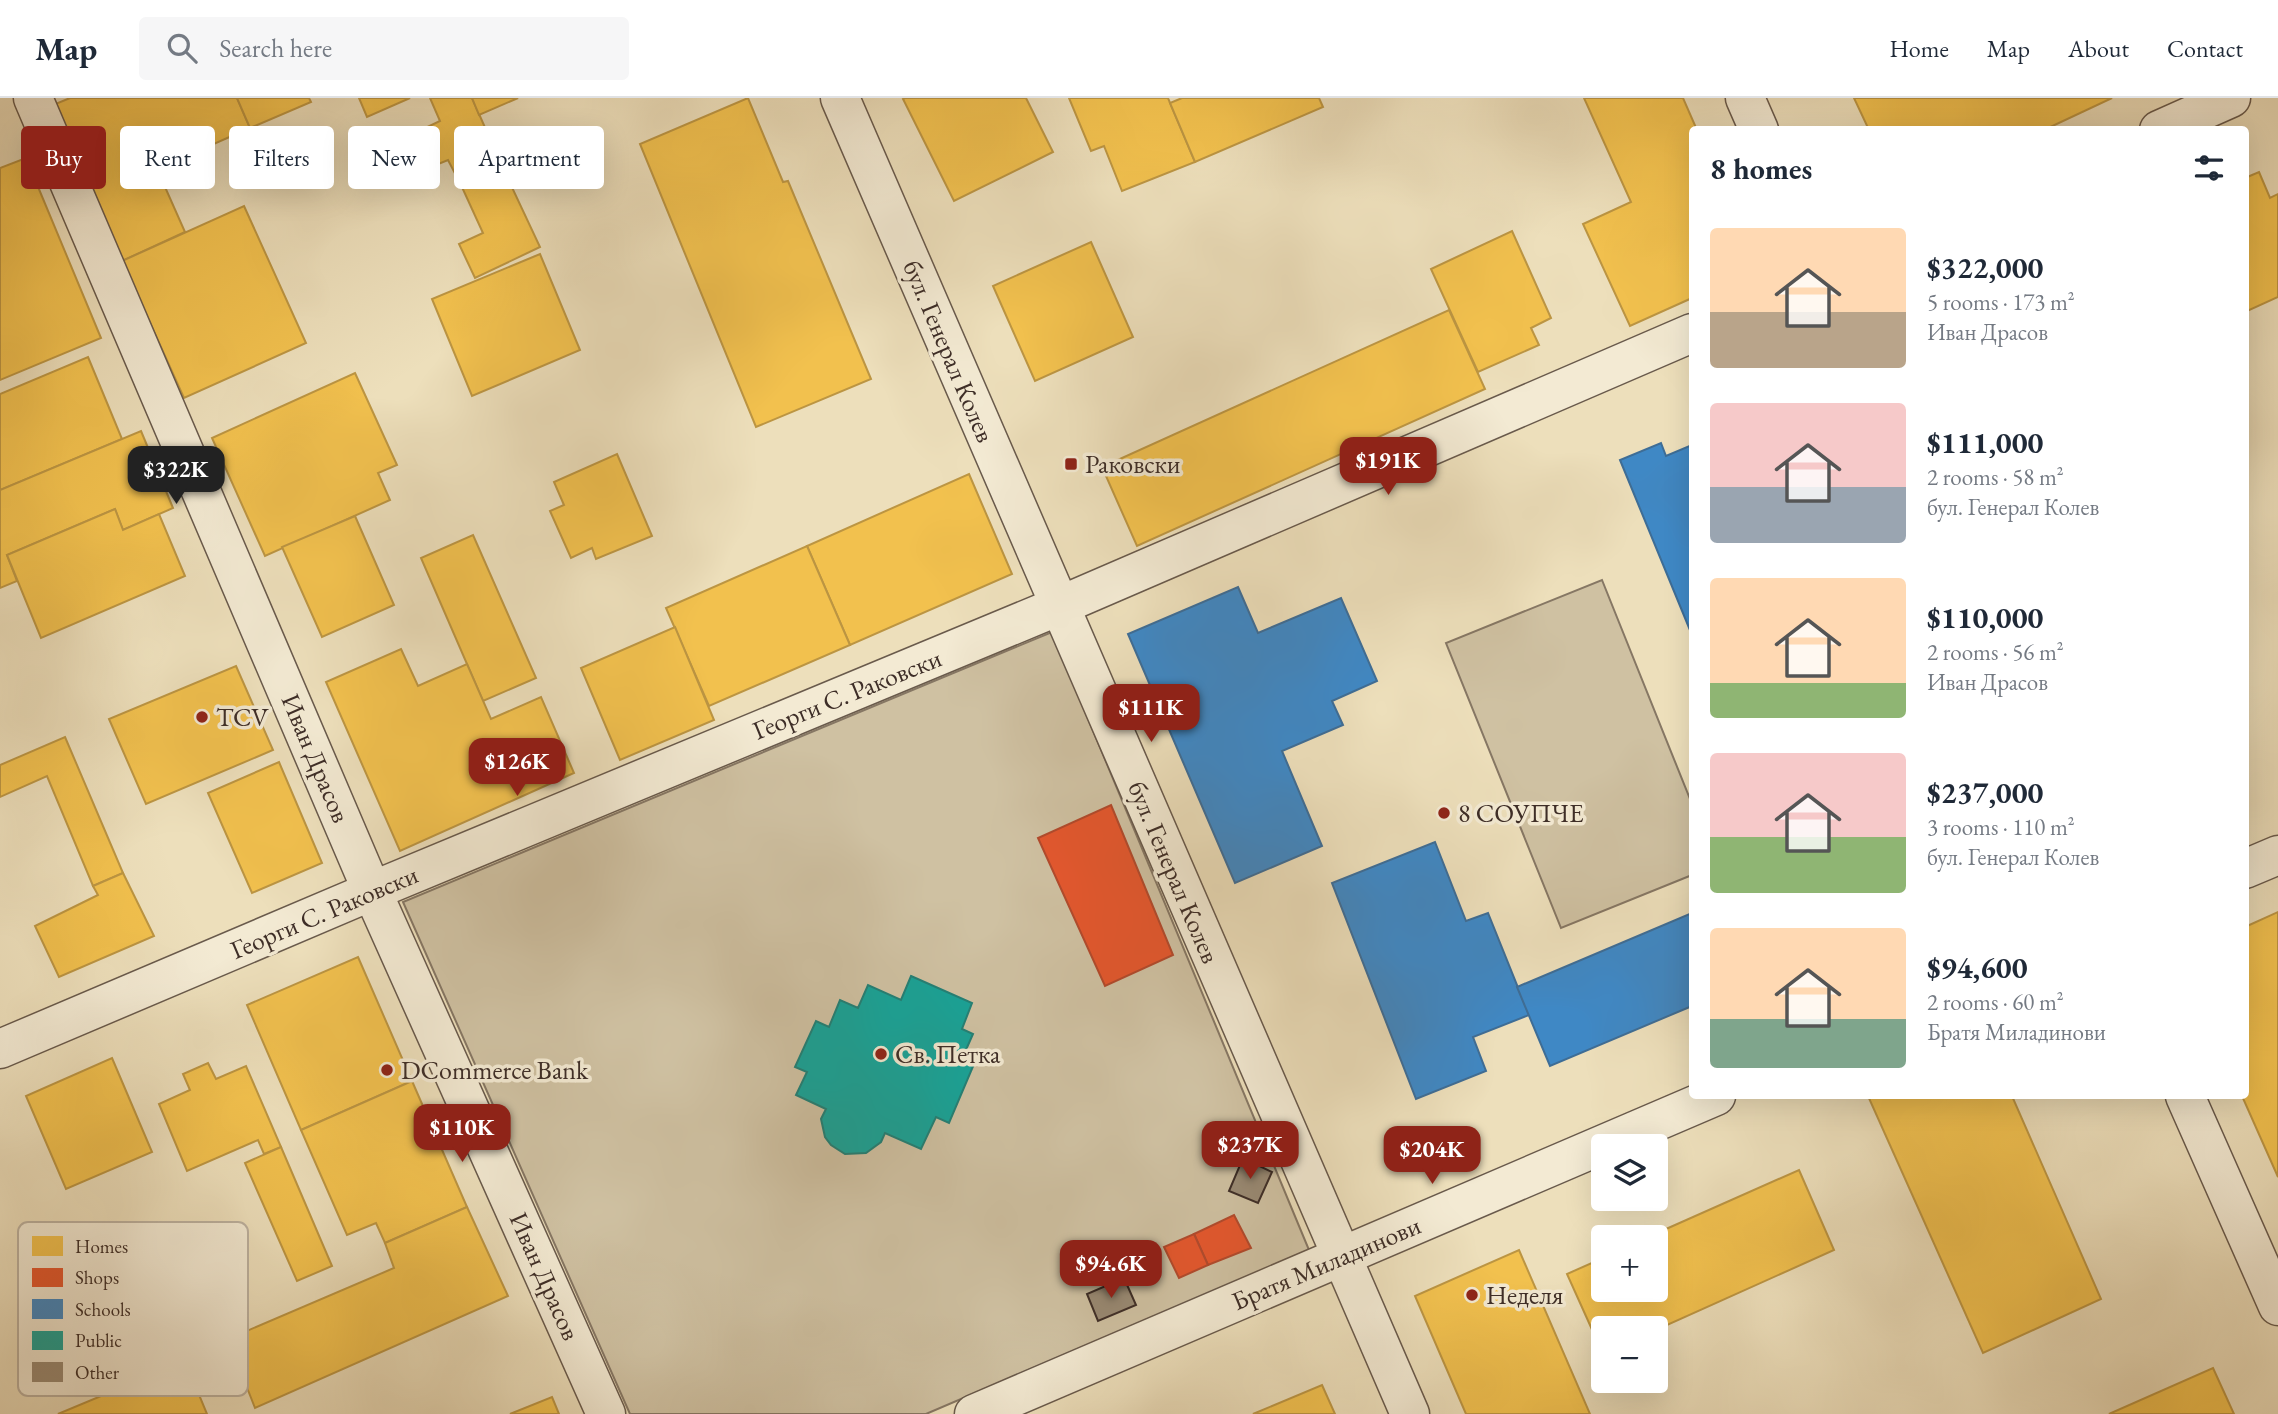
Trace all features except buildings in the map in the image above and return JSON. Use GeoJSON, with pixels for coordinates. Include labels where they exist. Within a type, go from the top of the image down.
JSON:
{"type":"FeatureCollection","features":[{"type":"Feature","properties":{"kind":"street","name":"Иван Драсов"},"geometry":{"type":"LineString","coordinates":[[33,98],[372,891],[606,1414]]}},
{"type":"Feature","properties":{"kind":"street","name":"бул. Генерал Колев"},"geometry":{"type":"LineString","coordinates":[[840,98],[1410,1414]]}},
{"type":"Feature","properties":{"kind":"street"},"geometry":{"type":"LineString","coordinates":[[1745,98],[1757,126]]}},
{"type":"Feature","properties":{"kind":"street"},"geometry":{"type":"LineString","coordinates":[[2168,126],[2231,98]]}},
{"type":"Feature","properties":{"kind":"street","name":"Георги С. Раковски"},"geometry":{"type":"LineString","coordinates":[[0,1049],[372,891],[1059,606],[1689,334]]}},
{"type":"Feature","properties":{"kind":"street"},"geometry":{"type":"LineString","coordinates":[[2249,867],[2278,855]]}},
{"type":"Feature","properties":{"kind":"street","name":"Братя Миладинови"},"geometry":{"type":"LineString","coordinates":[[974,1414],[1709,1099]]}},
{"type":"Feature","properties":{"kind":"street"},"geometry":{"type":"LineString","coordinates":[[2186,1099],[2278,1306]]}},
{"type":"Feature","properties":{"kind":"shaded area"},"geometry":{"type":"Polygon","coordinates":[[[1602,580],[1689,797],[1689,876],[1561,928],[1446,643],[1602,580]]]}},
{"type":"Feature","properties":{"kind":"shaded area","name":"Св. Петка"},"geometry":{"type":"Polygon","coordinates":[[[1052,632],[1309,1250],[926,1414],[630,1414],[403,902],[1052,632]]]}},
{"type":"Feature","properties":{"kind":"place","name":"Раковски"},"geometry":{"type":"Point","coordinates":[1071,464]}},
{"type":"Feature","properties":{"kind":"place","name":"TCV"},"geometry":{"type":"Point","coordinates":[202,717]}},
{"type":"Feature","properties":{"kind":"place","name":"8 СОУПЧЕ"},"geometry":{"type":"Point","coordinates":[1444,813]}},
{"type":"Feature","properties":{"kind":"place","name":"Св. Петка"},"geometry":{"type":"Point","coordinates":[881,1054]}},
{"type":"Feature","properties":{"kind":"place","name":"DCommerce Bank"},"geometry":{"type":"Point","coordinates":[387,1070]}},
{"type":"Feature","properties":{"kind":"place","name":"Неделя"},"geometry":{"type":"Point","coordinates":[1472,1295]}}]}
